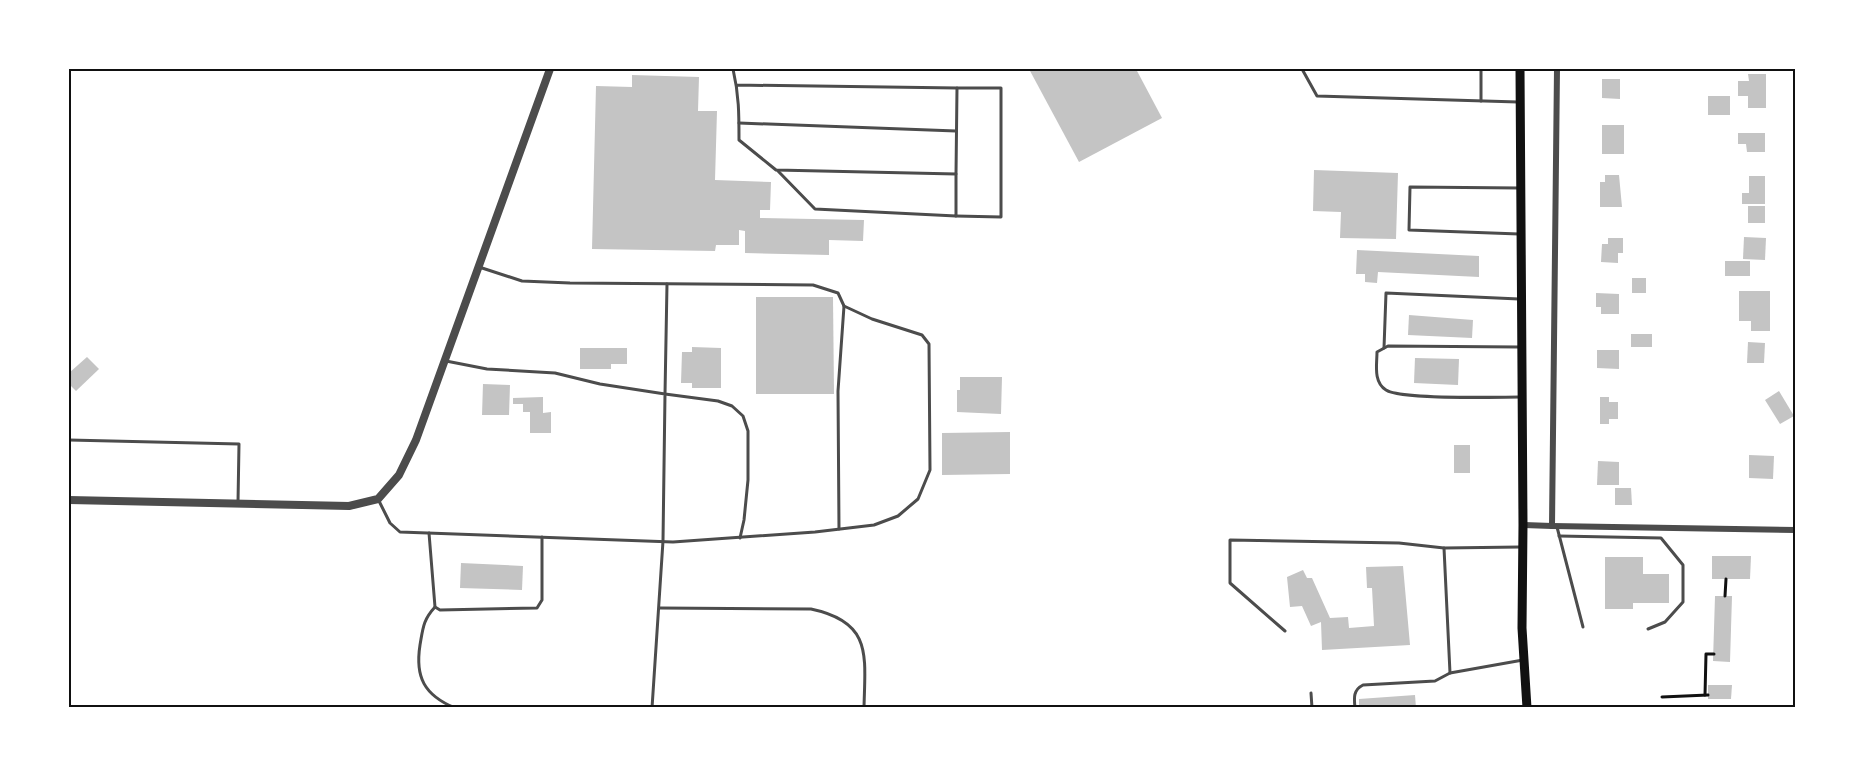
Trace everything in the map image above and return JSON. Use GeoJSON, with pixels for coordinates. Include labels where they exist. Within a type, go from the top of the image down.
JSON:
{"type":"FeatureCollection","features":[{"type":"Feature","properties":{"kind":"main road"},"geometry":{"type":"LineString","coordinates":[[1520,69],[1522,628],[1527,708]]}},
{"type":"Feature","properties":{"kind":"street"},"geometry":{"type":"LineString","coordinates":[[69,500],[349,506],[378,500],[399,476],[411,449],[550,69]]}},
{"type":"Feature","properties":{"kind":"street"},"geometry":{"type":"LineString","coordinates":[[1554,526],[1557,69]]}},
{"type":"Feature","properties":{"kind":"street"},"geometry":{"type":"LineString","coordinates":[[1523,525],[1795,530]]}},
{"type":"Feature","properties":{"kind":"lane"},"geometry":{"type":"LineString","coordinates":[[733,69],[736,85],[739,97],[739,140],[776,170],[815,209],[1001,217],[1001,88],[736,85]]}},
{"type":"Feature","properties":{"kind":"lane"},"geometry":{"type":"LineString","coordinates":[[1302,69],[1317,96],[1520,102]]}},
{"type":"Feature","properties":{"kind":"lane"},"geometry":{"type":"LineString","coordinates":[[1481,69],[1481,101]]}},
{"type":"Feature","properties":{"kind":"lane"},"geometry":{"type":"LineString","coordinates":[[956,216],[957,88]]}},
{"type":"Feature","properties":{"kind":"lane"},"geometry":{"type":"LineString","coordinates":[[739,123],[956,131]]}},
{"type":"Feature","properties":{"kind":"lane"},"geometry":{"type":"LineString","coordinates":[[776,170],[956,174]]}},
{"type":"Feature","properties":{"kind":"lane"},"geometry":{"type":"LineString","coordinates":[[1520,234],[1409,230],[1410,187],[1521,188]]}},
{"type":"Feature","properties":{"kind":"lane"},"geometry":{"type":"LineString","coordinates":[[477,266],[522,280],[570,283],[813,285],[838,293],[844,306],[838,391],[839,529]]}},
{"type":"Feature","properties":{"kind":"lane"},"geometry":{"type":"LineString","coordinates":[[652,708],[663,541],[667,284]]}},
{"type":"Feature","properties":{"kind":"lane"},"geometry":{"type":"LineString","coordinates":[[1384,348],[1386,293],[1521,300]]}},
{"type":"Feature","properties":{"kind":"lane"},"geometry":{"type":"LineString","coordinates":[[378,500],[390,523],[400,532],[663,541],[740,538],[839,529],[874,525],[898,516],[918,499],[930,470],[929,345],[922,335],[872,319],[844,306]]}},
{"type":"Feature","properties":{"kind":"lane"},"geometry":{"type":"LineString","coordinates":[[1522,347],[1388,346],[1377,352],[1378,381],[1386,391],[1410,396],[1522,397]]}},
{"type":"Feature","properties":{"kind":"lane"},"geometry":{"type":"LineString","coordinates":[[444,361],[487,369],[555,373],[600,384],[718,401],[732,406],[743,416],[748,431],[748,480],[740,538]]}},
{"type":"Feature","properties":{"kind":"lane"},"geometry":{"type":"LineString","coordinates":[[69,440],[239,444],[238,504]]}},
{"type":"Feature","properties":{"kind":"lane"},"geometry":{"type":"LineString","coordinates":[[1554,526],[1559,536],[1582,627]]}},
{"type":"Feature","properties":{"kind":"lane"},"geometry":{"type":"LineString","coordinates":[[429,532],[435,607],[425,618],[418,660],[419,673],[426,688],[436,699],[455,708]]}},
{"type":"Feature","properties":{"kind":"lane"},"geometry":{"type":"LineString","coordinates":[[1559,536],[1660,538],[1683,565],[1683,602],[1665,622],[1648,629]]}},
{"type":"Feature","properties":{"kind":"lane"},"geometry":{"type":"LineString","coordinates":[[435,607],[440,610],[537,608],[542,600],[542,537]]}},
{"type":"Feature","properties":{"kind":"lane"},"geometry":{"type":"LineString","coordinates":[[1285,631],[1230,583],[1230,540],[1399,543],[1444,548],[1523,546]]}},
{"type":"Feature","properties":{"kind":"lane"},"geometry":{"type":"LineString","coordinates":[[1444,548],[1450,673]]}},
{"type":"Feature","properties":{"kind":"lane"},"geometry":{"type":"LineString","coordinates":[[660,608],[811,609],[833,614],[851,626],[862,643],[865,658],[864,708]]}},
{"type":"Feature","properties":{"kind":"lane"},"geometry":{"type":"LineString","coordinates":[[1355,708],[1354,696],[1358,688],[1364,685],[1435,681],[1450,673],[1524,660]]}},
{"type":"Feature","properties":{"kind":"lane"},"geometry":{"type":"LineString","coordinates":[[1311,693],[1312,708]]}},
{"type":"Feature","properties":{"kind":"path"},"geometry":{"type":"LineString","coordinates":[[1725,596],[1726,579]]}},
{"type":"Feature","properties":{"kind":"path"},"geometry":{"type":"LineString","coordinates":[[1662,697],[1707,695],[1706,654],[1714,654]]}},
{"type":"Feature","properties":{"kind":"building"},"geometry":{"type":"Polygon","coordinates":[[[1029,69],[1136,69],[1162,118],[1079,162],[1029,69]]]}},
{"type":"Feature","properties":{"kind":"building"},"geometry":{"type":"Polygon","coordinates":[[[1748,74],[1766,74],[1766,108],[1748,108],[1748,96],[1738,96],[1738,81],[1749,81],[1748,74]]]}},
{"type":"Feature","properties":{"kind":"building"},"geometry":{"type":"Polygon","coordinates":[[[632,75],[699,77],[698,111],[717,111],[715,180],[771,182],[770,210],[760,210],[760,218],[864,220],[863,241],[829,240],[829,255],[745,253],[745,231],[739,230],[739,245],[716,245],[715,251],[592,249],[596,86],[632,87],[632,75]]]}},
{"type":"Feature","properties":{"kind":"building"},"geometry":{"type":"Polygon","coordinates":[[[1602,79],[1620,79],[1620,99],[1602,98],[1602,79]]]}},
{"type":"Feature","properties":{"kind":"building"},"geometry":{"type":"Polygon","coordinates":[[[1708,96],[1730,96],[1730,115],[1708,115],[1708,96]]]}},
{"type":"Feature","properties":{"kind":"building"},"geometry":{"type":"Polygon","coordinates":[[[1602,125],[1624,125],[1624,154],[1602,154],[1602,125]]]}},
{"type":"Feature","properties":{"kind":"building"},"geometry":{"type":"Polygon","coordinates":[[[1738,133],[1765,133],[1765,152],[1747,152],[1746,144],[1738,144],[1738,133]]]}},
{"type":"Feature","properties":{"kind":"building"},"geometry":{"type":"Polygon","coordinates":[[[1314,170],[1398,173],[1396,239],[1340,238],[1341,212],[1313,211],[1314,170]]]}},
{"type":"Feature","properties":{"kind":"building"},"geometry":{"type":"Polygon","coordinates":[[[1605,175],[1619,175],[1622,207],[1600,207],[1600,182],[1605,182],[1605,175]]]}},
{"type":"Feature","properties":{"kind":"building"},"geometry":{"type":"Polygon","coordinates":[[[1749,176],[1765,176],[1765,204],[1742,204],[1742,193],[1749,193],[1749,176]]]}},
{"type":"Feature","properties":{"kind":"building"},"geometry":{"type":"Polygon","coordinates":[[[1748,206],[1765,206],[1765,223],[1748,223],[1748,206]]]}},
{"type":"Feature","properties":{"kind":"building"},"geometry":{"type":"Polygon","coordinates":[[[1744,237],[1766,238],[1765,260],[1743,259],[1744,237]]]}},
{"type":"Feature","properties":{"kind":"building"},"geometry":{"type":"Polygon","coordinates":[[[1608,238],[1623,238],[1623,253],[1618,253],[1618,263],[1601,262],[1602,244],[1608,244],[1608,238]]]}},
{"type":"Feature","properties":{"kind":"building"},"geometry":{"type":"Polygon","coordinates":[[[1357,250],[1479,256],[1479,277],[1378,272],[1377,283],[1365,282],[1365,274],[1356,274],[1357,250]]]}},
{"type":"Feature","properties":{"kind":"building"},"geometry":{"type":"Polygon","coordinates":[[[1725,261],[1750,261],[1750,276],[1725,276],[1725,261]]]}},
{"type":"Feature","properties":{"kind":"building"},"geometry":{"type":"Polygon","coordinates":[[[1632,278],[1646,278],[1646,293],[1632,293],[1632,278]]]}},
{"type":"Feature","properties":{"kind":"building"},"geometry":{"type":"Polygon","coordinates":[[[1739,291],[1770,291],[1770,331],[1751,331],[1751,321],[1739,321],[1739,291]]]}},
{"type":"Feature","properties":{"kind":"building"},"geometry":{"type":"Polygon","coordinates":[[[1596,293],[1619,294],[1619,314],[1601,314],[1601,307],[1596,307],[1596,293]]]}},
{"type":"Feature","properties":{"kind":"building"},"geometry":{"type":"Polygon","coordinates":[[[756,297],[833,297],[834,394],[756,394],[756,297]]]}},
{"type":"Feature","properties":{"kind":"building"},"geometry":{"type":"Polygon","coordinates":[[[1409,315],[1473,320],[1472,338],[1408,335],[1409,315]]]}},
{"type":"Feature","properties":{"kind":"building"},"geometry":{"type":"Polygon","coordinates":[[[1631,334],[1652,334],[1652,347],[1631,347],[1631,334]]]}},
{"type":"Feature","properties":{"kind":"building"},"geometry":{"type":"Polygon","coordinates":[[[1748,342],[1765,343],[1764,363],[1747,363],[1748,342]]]}},
{"type":"Feature","properties":{"kind":"building"},"geometry":{"type":"Polygon","coordinates":[[[692,347],[721,348],[721,388],[692,388],[692,383],[681,383],[682,352],[692,352],[692,347]]]}},
{"type":"Feature","properties":{"kind":"building"},"geometry":{"type":"Polygon","coordinates":[[[580,348],[627,348],[627,364],[611,364],[611,369],[580,369],[580,348]]]}},
{"type":"Feature","properties":{"kind":"building"},"geometry":{"type":"Polygon","coordinates":[[[1597,350],[1619,350],[1619,369],[1597,368],[1597,350]]]}},
{"type":"Feature","properties":{"kind":"building"},"geometry":{"type":"Polygon","coordinates":[[[87,357],[99,369],[76,391],[69,384],[69,373],[87,357]]]}},
{"type":"Feature","properties":{"kind":"building"},"geometry":{"type":"Polygon","coordinates":[[[1415,358],[1459,359],[1458,385],[1414,383],[1415,358]]]}},
{"type":"Feature","properties":{"kind":"building"},"geometry":{"type":"Polygon","coordinates":[[[960,377],[1002,377],[1001,414],[957,412],[957,390],[960,390],[960,377]]]}},
{"type":"Feature","properties":{"kind":"building"},"geometry":{"type":"Polygon","coordinates":[[[483,384],[510,385],[509,415],[482,415],[483,384]]]}},
{"type":"Feature","properties":{"kind":"building"},"geometry":{"type":"Polygon","coordinates":[[[1779,391],[1794,416],[1780,424],[1765,400],[1779,391]]]}},
{"type":"Feature","properties":{"kind":"building"},"geometry":{"type":"Polygon","coordinates":[[[543,397],[543,413],[551,412],[551,433],[530,433],[530,412],[523,412],[523,404],[513,404],[513,398],[543,397]]]}},
{"type":"Feature","properties":{"kind":"building"},"geometry":{"type":"Polygon","coordinates":[[[1600,397],[1609,397],[1609,402],[1618,402],[1618,419],[1609,419],[1609,424],[1600,424],[1600,397]]]}},
{"type":"Feature","properties":{"kind":"building"},"geometry":{"type":"Polygon","coordinates":[[[1010,432],[1010,474],[942,475],[942,433],[1010,432]]]}},
{"type":"Feature","properties":{"kind":"building"},"geometry":{"type":"Polygon","coordinates":[[[1454,445],[1470,445],[1470,473],[1454,473],[1454,445]]]}},
{"type":"Feature","properties":{"kind":"building"},"geometry":{"type":"Polygon","coordinates":[[[1749,455],[1774,456],[1773,479],[1749,478],[1749,455]]]}},
{"type":"Feature","properties":{"kind":"building"},"geometry":{"type":"Polygon","coordinates":[[[1598,461],[1619,462],[1619,485],[1597,485],[1598,461]]]}},
{"type":"Feature","properties":{"kind":"building"},"geometry":{"type":"Polygon","coordinates":[[[1615,488],[1631,488],[1632,505],[1615,505],[1615,488]]]}},
{"type":"Feature","properties":{"kind":"building"},"geometry":{"type":"Polygon","coordinates":[[[1712,556],[1751,556],[1750,579],[1712,579],[1712,556]]]}},
{"type":"Feature","properties":{"kind":"building"},"geometry":{"type":"Polygon","coordinates":[[[1605,557],[1643,557],[1643,574],[1669,574],[1669,603],[1633,603],[1633,609],[1605,609],[1605,557]]]}},
{"type":"Feature","properties":{"kind":"building"},"geometry":{"type":"Polygon","coordinates":[[[461,563],[523,566],[522,590],[460,588],[461,563]]]}},
{"type":"Feature","properties":{"kind":"building"},"geometry":{"type":"Polygon","coordinates":[[[1403,566],[1410,645],[1322,650],[1321,622],[1311,626],[1302,606],[1290,607],[1287,577],[1303,570],[1307,578],[1312,578],[1330,618],[1348,617],[1349,628],[1374,626],[1372,588],[1367,588],[1366,567],[1403,566]]]}},
{"type":"Feature","properties":{"kind":"building"},"geometry":{"type":"Polygon","coordinates":[[[1715,596],[1732,596],[1730,662],[1713,661],[1715,596]]]}},
{"type":"Feature","properties":{"kind":"building"},"geometry":{"type":"Polygon","coordinates":[[[1708,685],[1732,685],[1731,699],[1708,699],[1708,685]]]}},
{"type":"Feature","properties":{"kind":"building"},"geometry":{"type":"Polygon","coordinates":[[[1415,695],[1416,708],[1359,708],[1359,699],[1415,695]]]}}]}
